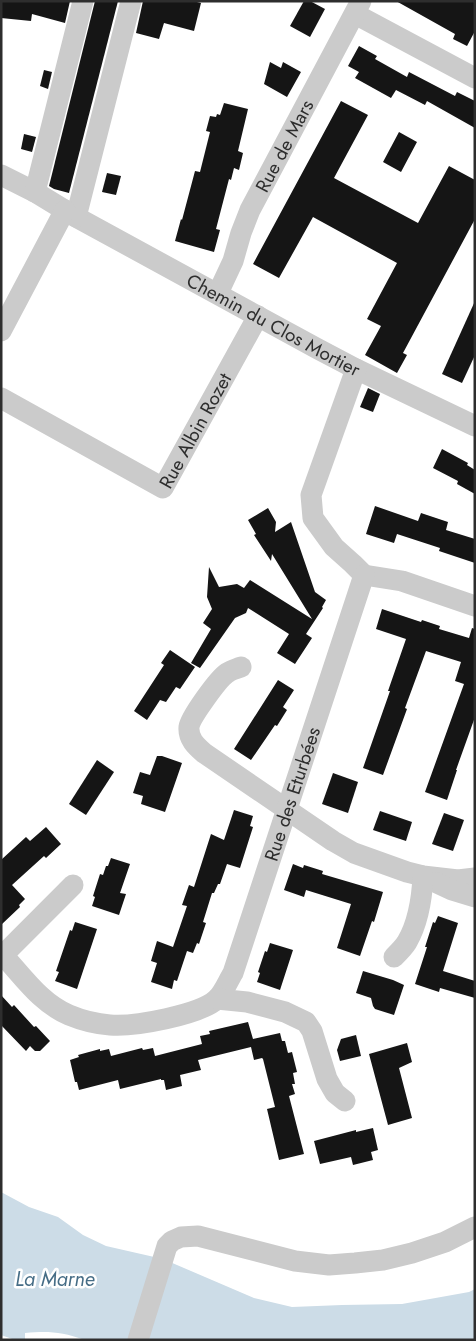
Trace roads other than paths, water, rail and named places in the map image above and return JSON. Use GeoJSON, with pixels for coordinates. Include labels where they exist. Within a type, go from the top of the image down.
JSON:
{"type":"FeatureCollection","features":[{"type":"Feature","properties":{"kind":"street"},"geometry":{"type":"LineString","coordinates":[[35,192],[82,1]]}},
{"type":"Feature","properties":{"kind":"street"},"geometry":{"type":"LineString","coordinates":[[1,332],[71,213],[131,1]]}},
{"type":"Feature","properties":{"kind":"street"},"geometry":{"type":"LineString","coordinates":[[358,8],[475,78]]}},
{"type":"Feature","properties":{"kind":"street","name":"Rue de Mars"},"geometry":{"type":"LineString","coordinates":[[218,293],[233,262],[250,210],[358,8]]}},
{"type":"Feature","properties":{"kind":"street","name":"Chemin du Clos Mortier"},"geometry":{"type":"LineString","coordinates":[[1,175],[356,369],[474,425]]}},
{"type":"Feature","properties":{"kind":"street","name":"Rue Albin Rozet"},"geometry":{"type":"LineString","coordinates":[[1,398],[163,488],[258,316]]}},
{"type":"Feature","properties":{"kind":"street"},"geometry":{"type":"LineString","coordinates":[[356,369],[311,495],[313,518],[334,547],[364,575],[402,581],[475,606]]}},
{"type":"Feature","properties":{"kind":"street","name":"Rue des Eturbées"},"geometry":{"type":"LineString","coordinates":[[216,999],[233,973],[364,575]]}},
{"type":"Feature","properties":{"kind":"street"},"geometry":{"type":"LineString","coordinates":[[241,667],[227,673],[219,681],[192,718],[189,728],[190,738],[204,754],[333,841],[354,853],[423,876],[458,880],[475,878]]}},
{"type":"Feature","properties":{"kind":"street"},"geometry":{"type":"LineString","coordinates":[[423,876],[452,890],[475,897]]}},
{"type":"Feature","properties":{"kind":"street"},"geometry":{"type":"LineString","coordinates":[[394,957],[406,944],[413,930],[423,894],[423,876]]}},
{"type":"Feature","properties":{"kind":"street"},"geometry":{"type":"LineString","coordinates":[[73,885],[2,954],[35,991],[68,1015],[103,1024],[128,1025],[151,1022],[201,1008],[216,999],[247,1002],[285,1012],[306,1022],[312,1031],[327,1079],[336,1093],[345,1101]]}},
{"type":"Feature","properties":{"kind":"street"},"geometry":{"type":"LineString","coordinates":[[138,1340],[168,1246],[172,1241],[181,1237],[198,1236],[295,1261],[329,1265],[383,1260],[445,1242],[475,1227]]}},
{"type":"Feature","properties":{"kind":"water","name":"La Marne"},"geometry":{"type":"Polygon","coordinates":[[[1,1192],[29,1207],[58,1217],[83,1235],[106,1246],[163,1259],[254,1298],[292,1307],[402,1304],[469,1292],[475,1289],[475,1340],[85,1340],[69,1335],[42,1332],[25,1333],[25,1340],[15,1340],[1,1335],[1,1192]]]}}]}
